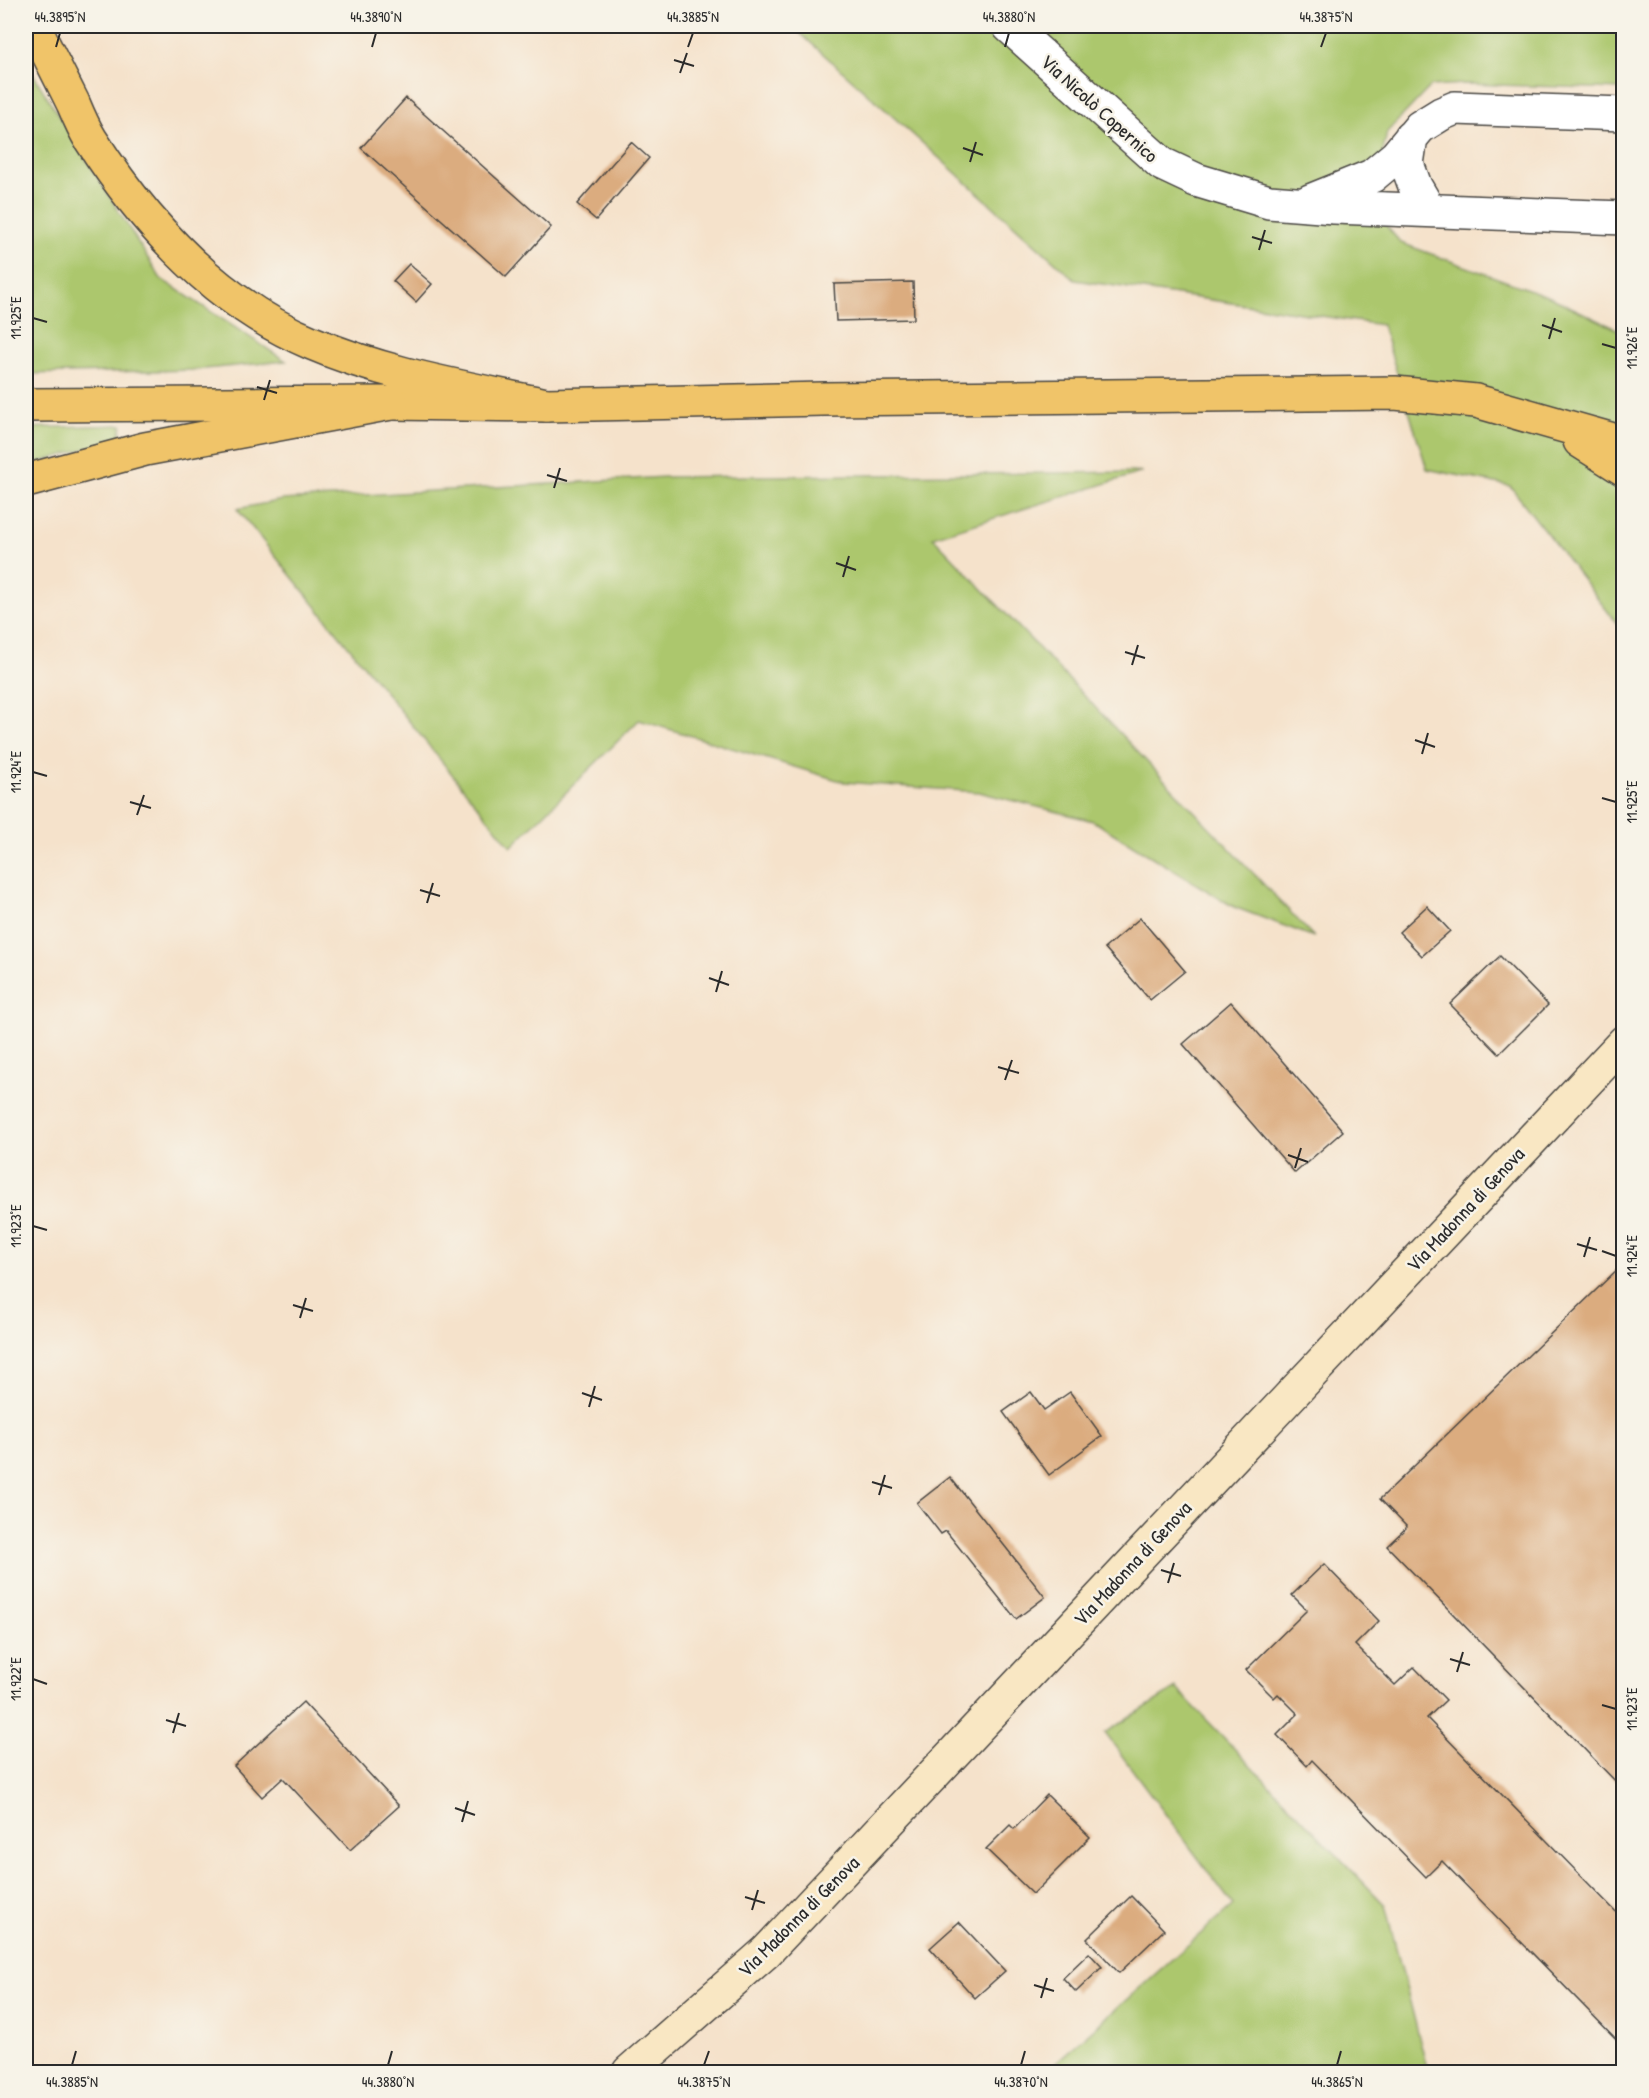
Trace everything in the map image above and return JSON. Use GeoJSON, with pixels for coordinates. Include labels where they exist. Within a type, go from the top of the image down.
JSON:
{"type":"FeatureCollection","features":[{"type":"Feature","properties":{"kind":"main road"},"geometry":{"type":"LineString","coordinates":[[34,26],[90,138],[133,198],[181,253],[216,285],[259,316],[312,344],[395,371],[546,405]]}},
{"type":"Feature","properties":{"kind":"main road"},"geometry":{"type":"LineString","coordinates":[[26,405],[391,403],[546,405],[813,399],[1395,393],[1476,401],[1623,443]]}},
{"type":"Feature","properties":{"kind":"main road"},"geometry":{"type":"LineString","coordinates":[[26,481],[145,449],[391,403]]}},
{"type":"Feature","properties":{"kind":"main road"},"geometry":{"type":"LineString","coordinates":[[1548,420],[1623,469]]}},
{"type":"Feature","properties":{"kind":"main road","name":"Via Madonna di Genova"},"geometry":{"type":"LineString","coordinates":[[629,2073],[766,1952],[1623,1042]]}},
{"type":"Feature","properties":{"kind":"street","name":"Via Nicolò Copernico"},"geometry":{"type":"LineString","coordinates":[[1009,26],[1162,164],[1196,180],[1269,202],[1623,218]]}},
{"type":"Feature","properties":{"kind":"street","name":"Via Nicolò Copernico"},"geometry":{"type":"LineString","coordinates":[[1303,204],[1372,176],[1396,156],[1420,127],[1455,108],[1623,114]]}},
{"type":"Feature","properties":{"kind":"street"},"geometry":{"type":"LineString","coordinates":[[1411,137],[1407,164],[1415,186],[1429,210]]}},
{"type":"Feature","properties":{"kind":"green space"},"geometry":{"type":"Polygon","coordinates":[[[792,26],[1623,26],[1623,89],[1465,84],[1431,86],[1387,132],[1371,208],[1401,243],[1550,297],[1623,332],[1623,631],[1510,486],[1427,469],[1382,325],[1075,280],[792,26]]]}},
{"type":"Feature","properties":{"kind":"green space"},"geometry":{"type":"Polygon","coordinates":[[[26,63],[161,279],[286,361],[194,370],[26,374],[26,63]]]}},
{"type":"Feature","properties":{"kind":"green space"},"geometry":{"type":"Polygon","coordinates":[[[122,425],[119,439],[26,466],[26,428],[122,425]]]}},
{"type":"Feature","properties":{"kind":"green space"},"geometry":{"type":"Polygon","coordinates":[[[1143,472],[933,537],[1314,937],[1234,907],[1093,821],[979,792],[844,782],[639,720],[511,847],[237,509],[282,500],[665,477],[1143,472]]]}},
{"type":"Feature","properties":{"kind":"green space"},"geometry":{"type":"Polygon","coordinates":[[[1176,1688],[1385,1905],[1428,2072],[1045,2072],[1233,1905],[1105,1733],[1176,1688]]]}},
{"type":"Feature","properties":{"kind":"building"},"geometry":{"type":"Polygon","coordinates":[[[406,98],[551,227],[506,277],[361,148],[406,98]]]}},
{"type":"Feature","properties":{"kind":"building"},"geometry":{"type":"Polygon","coordinates":[[[631,142],[649,158],[596,220],[577,204],[631,142]]]}},
{"type":"Feature","properties":{"kind":"building"},"geometry":{"type":"Polygon","coordinates":[[[409,264],[432,284],[416,302],[393,281],[409,264]]]}},
{"type":"Feature","properties":{"kind":"building"},"geometry":{"type":"Polygon","coordinates":[[[913,282],[914,319],[836,321],[834,284],[913,282]]]}},
{"type":"Feature","properties":{"kind":"building"},"geometry":{"type":"Polygon","coordinates":[[[1427,906],[1450,931],[1422,956],[1399,932],[1427,906]]]}},
{"type":"Feature","properties":{"kind":"building"},"geometry":{"type":"Polygon","coordinates":[[[1140,918],[1185,971],[1150,1000],[1105,948],[1140,918]]]}},
{"type":"Feature","properties":{"kind":"building"},"geometry":{"type":"Polygon","coordinates":[[[1500,956],[1548,1005],[1499,1054],[1450,1004],[1500,956]]]}},
{"type":"Feature","properties":{"kind":"building"},"geometry":{"type":"Polygon","coordinates":[[[1231,1002],[1343,1131],[1295,1173],[1183,1044],[1231,1002]]]}},
{"type":"Feature","properties":{"kind":"building"},"geometry":{"type":"Polygon","coordinates":[[[1624,1263],[1624,1790],[1387,1546],[1407,1527],[1380,1499],[1624,1263]]]}},
{"type":"Feature","properties":{"kind":"building"},"geometry":{"type":"Polygon","coordinates":[[[1031,1392],[1044,1410],[1070,1392],[1102,1436],[1049,1475],[1003,1412],[1031,1392]]]}},
{"type":"Feature","properties":{"kind":"building"},"geometry":{"type":"Polygon","coordinates":[[[950,1477],[1045,1597],[1016,1619],[946,1531],[941,1534],[917,1503],[950,1477]]]}},
{"type":"Feature","properties":{"kind":"building"},"geometry":{"type":"Polygon","coordinates":[[[1324,1564],[1379,1621],[1355,1645],[1395,1685],[1414,1667],[1446,1700],[1427,1718],[1624,1920],[1624,2047],[1442,1861],[1426,1877],[1312,1760],[1307,1766],[1277,1735],[1298,1714],[1278,1694],[1274,1698],[1246,1670],[1307,1610],[1292,1595],[1324,1564]]]}},
{"type":"Feature","properties":{"kind":"building"},"geometry":{"type":"Polygon","coordinates":[[[303,1702],[399,1806],[350,1850],[283,1778],[262,1797],[234,1766],[303,1702]]]}},
{"type":"Feature","properties":{"kind":"building"},"geometry":{"type":"Polygon","coordinates":[[[1047,1795],[1090,1837],[1033,1894],[986,1849],[1010,1825],[1014,1829],[1047,1795]]]}},
{"type":"Feature","properties":{"kind":"building"},"geometry":{"type":"Polygon","coordinates":[[[1131,1896],[1164,1930],[1119,1973],[1087,1939],[1131,1896]]]}},
{"type":"Feature","properties":{"kind":"building"},"geometry":{"type":"Polygon","coordinates":[[[959,1922],[1005,1971],[975,1998],[930,1948],[959,1922]]]}},
{"type":"Feature","properties":{"kind":"building"},"geometry":{"type":"Polygon","coordinates":[[[1089,1953],[1102,1967],[1076,1992],[1063,1978],[1089,1953]]]}}]}
